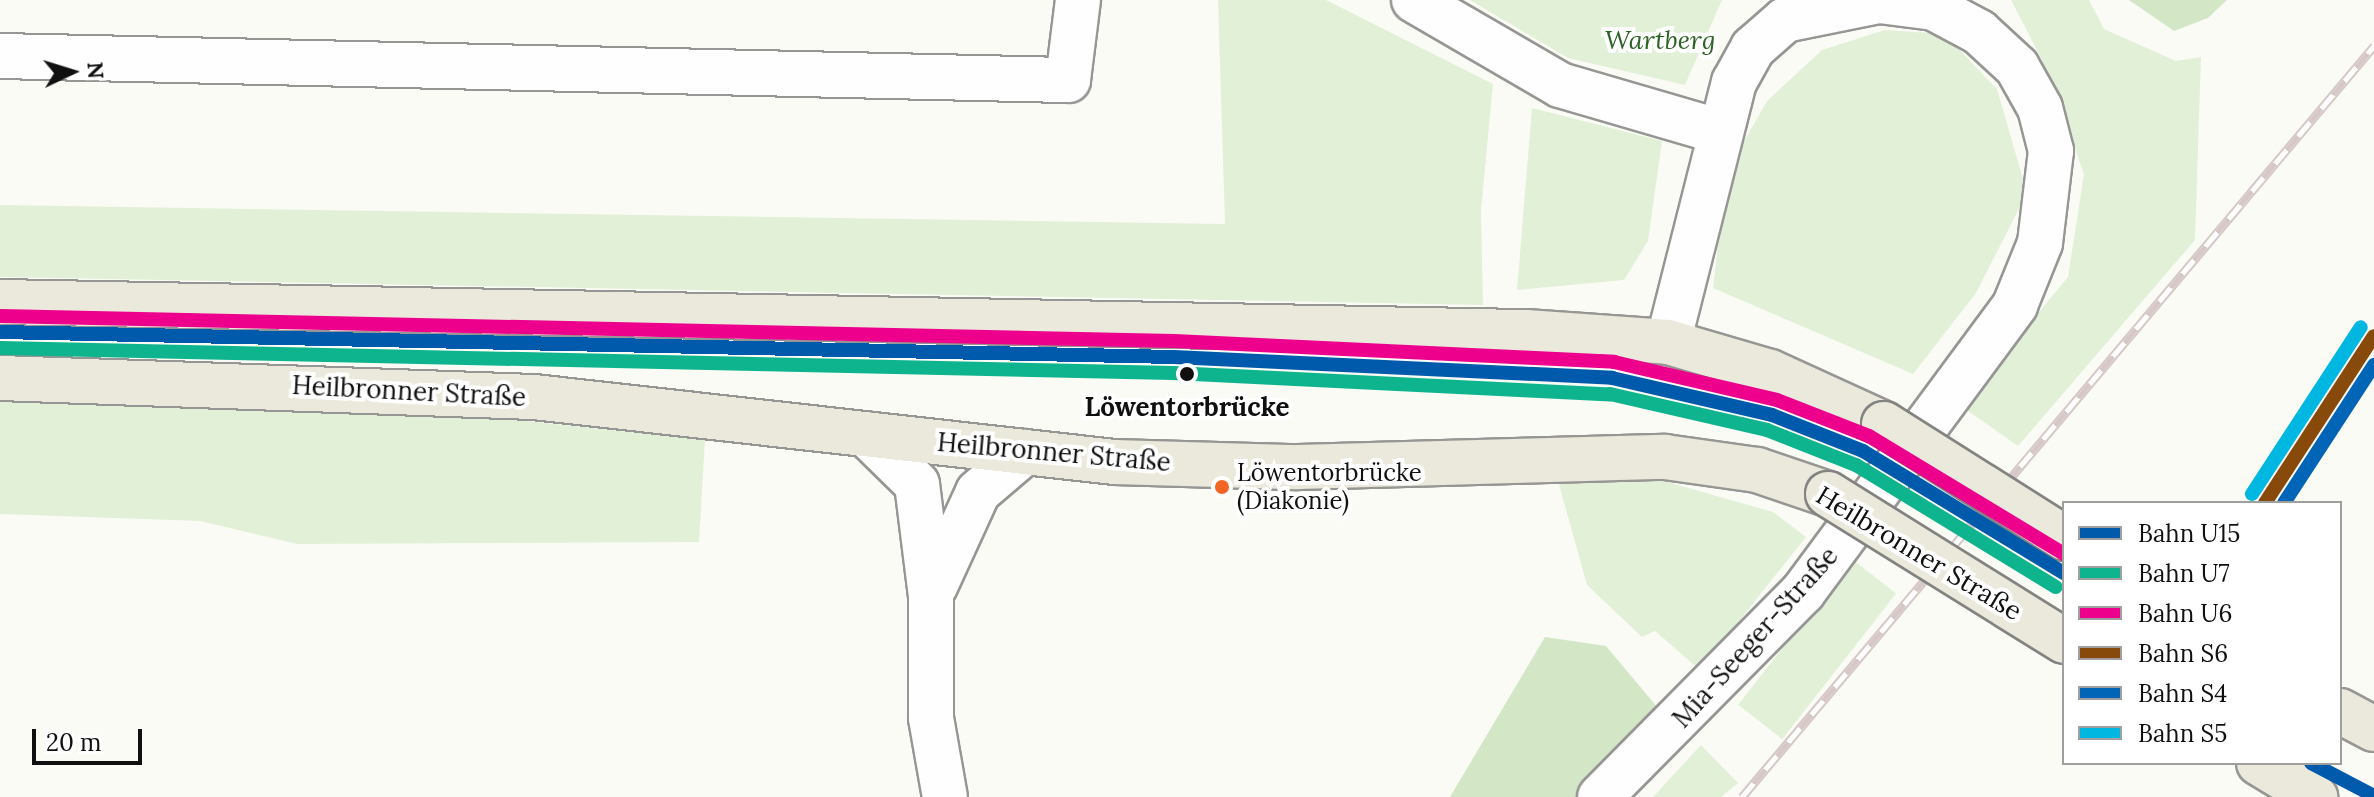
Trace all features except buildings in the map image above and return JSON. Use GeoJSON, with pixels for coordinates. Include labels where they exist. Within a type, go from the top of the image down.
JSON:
{"type":"FeatureCollection","features":[{"type":"Feature","properties":{"kind":"main road"},"geometry":{"type":"LineString","coordinates":[[0,302],[1478,330],[1668,342],[1770,372],[1884,424],[2062,537]]}},
{"type":"Feature","properties":{"kind":"main road","name":"Heilbronner Straße"},"geometry":{"type":"LineString","coordinates":[[0,378],[390,388],[1025,452],[1298,467],[1665,457],[1757,470],[1828,494],[2062,640]]}},
{"type":"Feature","properties":{"kind":"main road"},"geometry":{"type":"LineString","coordinates":[[2342,712],[2374,729]]}},
{"type":"Feature","properties":{"kind":"street"},"geometry":{"type":"LineString","coordinates":[[0,56],[1068,80],[1078,0]]}},
{"type":"Feature","properties":{"kind":"street"},"geometry":{"type":"LineString","coordinates":[[1414,0],[1560,85],[1717,131]]}},
{"type":"Feature","properties":{"kind":"street","name":"Mia-Seeger-Straße"},"geometry":{"type":"LineString","coordinates":[[1600,797],[1803,592],[2015,305],[2048,202],[2051,151],[2040,108],[2017,67],[1989,41],[1936,4],[1865,2],[1785,20],[1753,48],[1717,131],[1668,342]]}},
{"type":"Feature","properties":{"kind":"street"},"geometry":{"type":"LineString","coordinates":[[866,434],[917,484],[931,596],[931,718],[945,797]]}},
{"type":"Feature","properties":{"kind":"street"},"geometry":{"type":"LineString","coordinates":[[931,596],[978,492],[1025,452]]}},
{"type":"Feature","properties":{"kind":"green space"},"geometry":{"type":"Polygon","coordinates":[[[1218,0],[1326,0],[1493,84],[1481,210],[1483,305],[0,277],[0,205],[1225,224],[1218,0]]]}},
{"type":"Feature","properties":{"kind":"green space","name":"Wartberg"},"geometry":{"type":"Polygon","coordinates":[[[1470,0],[1722,0],[1685,85],[1568,58],[1470,0]]]}},
{"type":"Feature","properties":{"kind":"green space"},"geometry":{"type":"Polygon","coordinates":[[[2011,0],[2089,0],[2104,29],[2176,61],[2201,57],[2195,240],[2018,446],[1961,406],[2068,277],[2084,174],[2043,62],[2011,0]]]}},
{"type":"Feature","properties":{"kind":"green space"},"geometry":{"type":"Polygon","coordinates":[[[2129,0],[2227,0],[2208,18],[2174,31],[2129,0]]]}},
{"type":"Feature","properties":{"kind":"green space"},"geometry":{"type":"Polygon","coordinates":[[[1885,30],[1944,34],[1997,89],[2027,193],[1976,293],[1913,374],[1713,288],[1726,173],[1767,101],[1822,50],[1885,30]]]}},
{"type":"Feature","properties":{"kind":"green space"},"geometry":{"type":"Polygon","coordinates":[[[1532,108],[1662,141],[1648,241],[1624,280],[1517,290],[1532,108]]]}},
{"type":"Feature","properties":{"kind":"green space"},"geometry":{"type":"Polygon","coordinates":[[[0,397],[404,408],[705,440],[699,542],[297,544],[200,521],[0,514],[0,397]]]}},
{"type":"Feature","properties":{"kind":"green space"},"geometry":{"type":"Polygon","coordinates":[[[1657,479],[1773,512],[1806,537],[1700,670],[1655,631],[1642,637],[1587,585],[1558,481],[1657,479]]]}},
{"type":"Feature","properties":{"kind":"green space"},"geometry":{"type":"Polygon","coordinates":[[[1852,559],[1896,593],[1782,739],[1738,705],[1852,559]]]}},
{"type":"Feature","properties":{"kind":"green space"},"geometry":{"type":"Polygon","coordinates":[[[1545,637],[1606,646],[1663,714],[1575,797],[1450,797],[1545,637]]]}},
{"type":"Feature","properties":{"kind":"green space"},"geometry":{"type":"Polygon","coordinates":[[[1701,745],[1738,783],[1721,797],[1653,797],[1701,745]]]}},
{"type":"Feature","properties":{"kind":"railway"},"geometry":{"type":"LineString","coordinates":[[1742,797],[2374,46]]}},
{"type":"Feature","properties":{"kind":"rail line","name":"U6"},"geometry":{"type":"LineString","coordinates":[[0,316],[1174,341],[1614,362],[1777,400],[1869,436],[2062,553]]}},
{"type":"Feature","properties":{"kind":"rail line","name":"S5"},"geometry":{"type":"LineString","coordinates":[[2252,494],[2361,327]]}},
{"type":"Feature","properties":{"kind":"rail line","name":"U15"},"geometry":{"type":"LineString","coordinates":[[0,332],[1174,357],[1612,378],[1772,415],[1863,451],[2062,572]]}},
{"type":"Feature","properties":{"kind":"rail line","name":"S6"},"geometry":{"type":"LineString","coordinates":[[2266,501],[2374,336]]}},
{"type":"Feature","properties":{"kind":"rail line","name":"U7"},"geometry":{"type":"LineString","coordinates":[[0,348],[1173,373],[1610,394],[1767,430],[1856,465],[2056,587]]}},
{"type":"Feature","properties":{"kind":"rail line","name":"S4"},"geometry":{"type":"LineString","coordinates":[[2285,501],[2374,365]]}},
{"type":"Feature","properties":{"kind":"rail line","name":"U15"},"geometry":{"type":"LineString","coordinates":[[2315,765],[2374,796]]}},
{"type":"Feature","properties":{"kind":"place","name":"Löwentorbrücke"},"geometry":{"type":"Point","coordinates":[1187,374]}},
{"type":"Feature","properties":{"kind":"place","name":"Löwentorbrücke (Diakonie)"},"geometry":{"type":"Point","coordinates":[1222,487]}}]}
